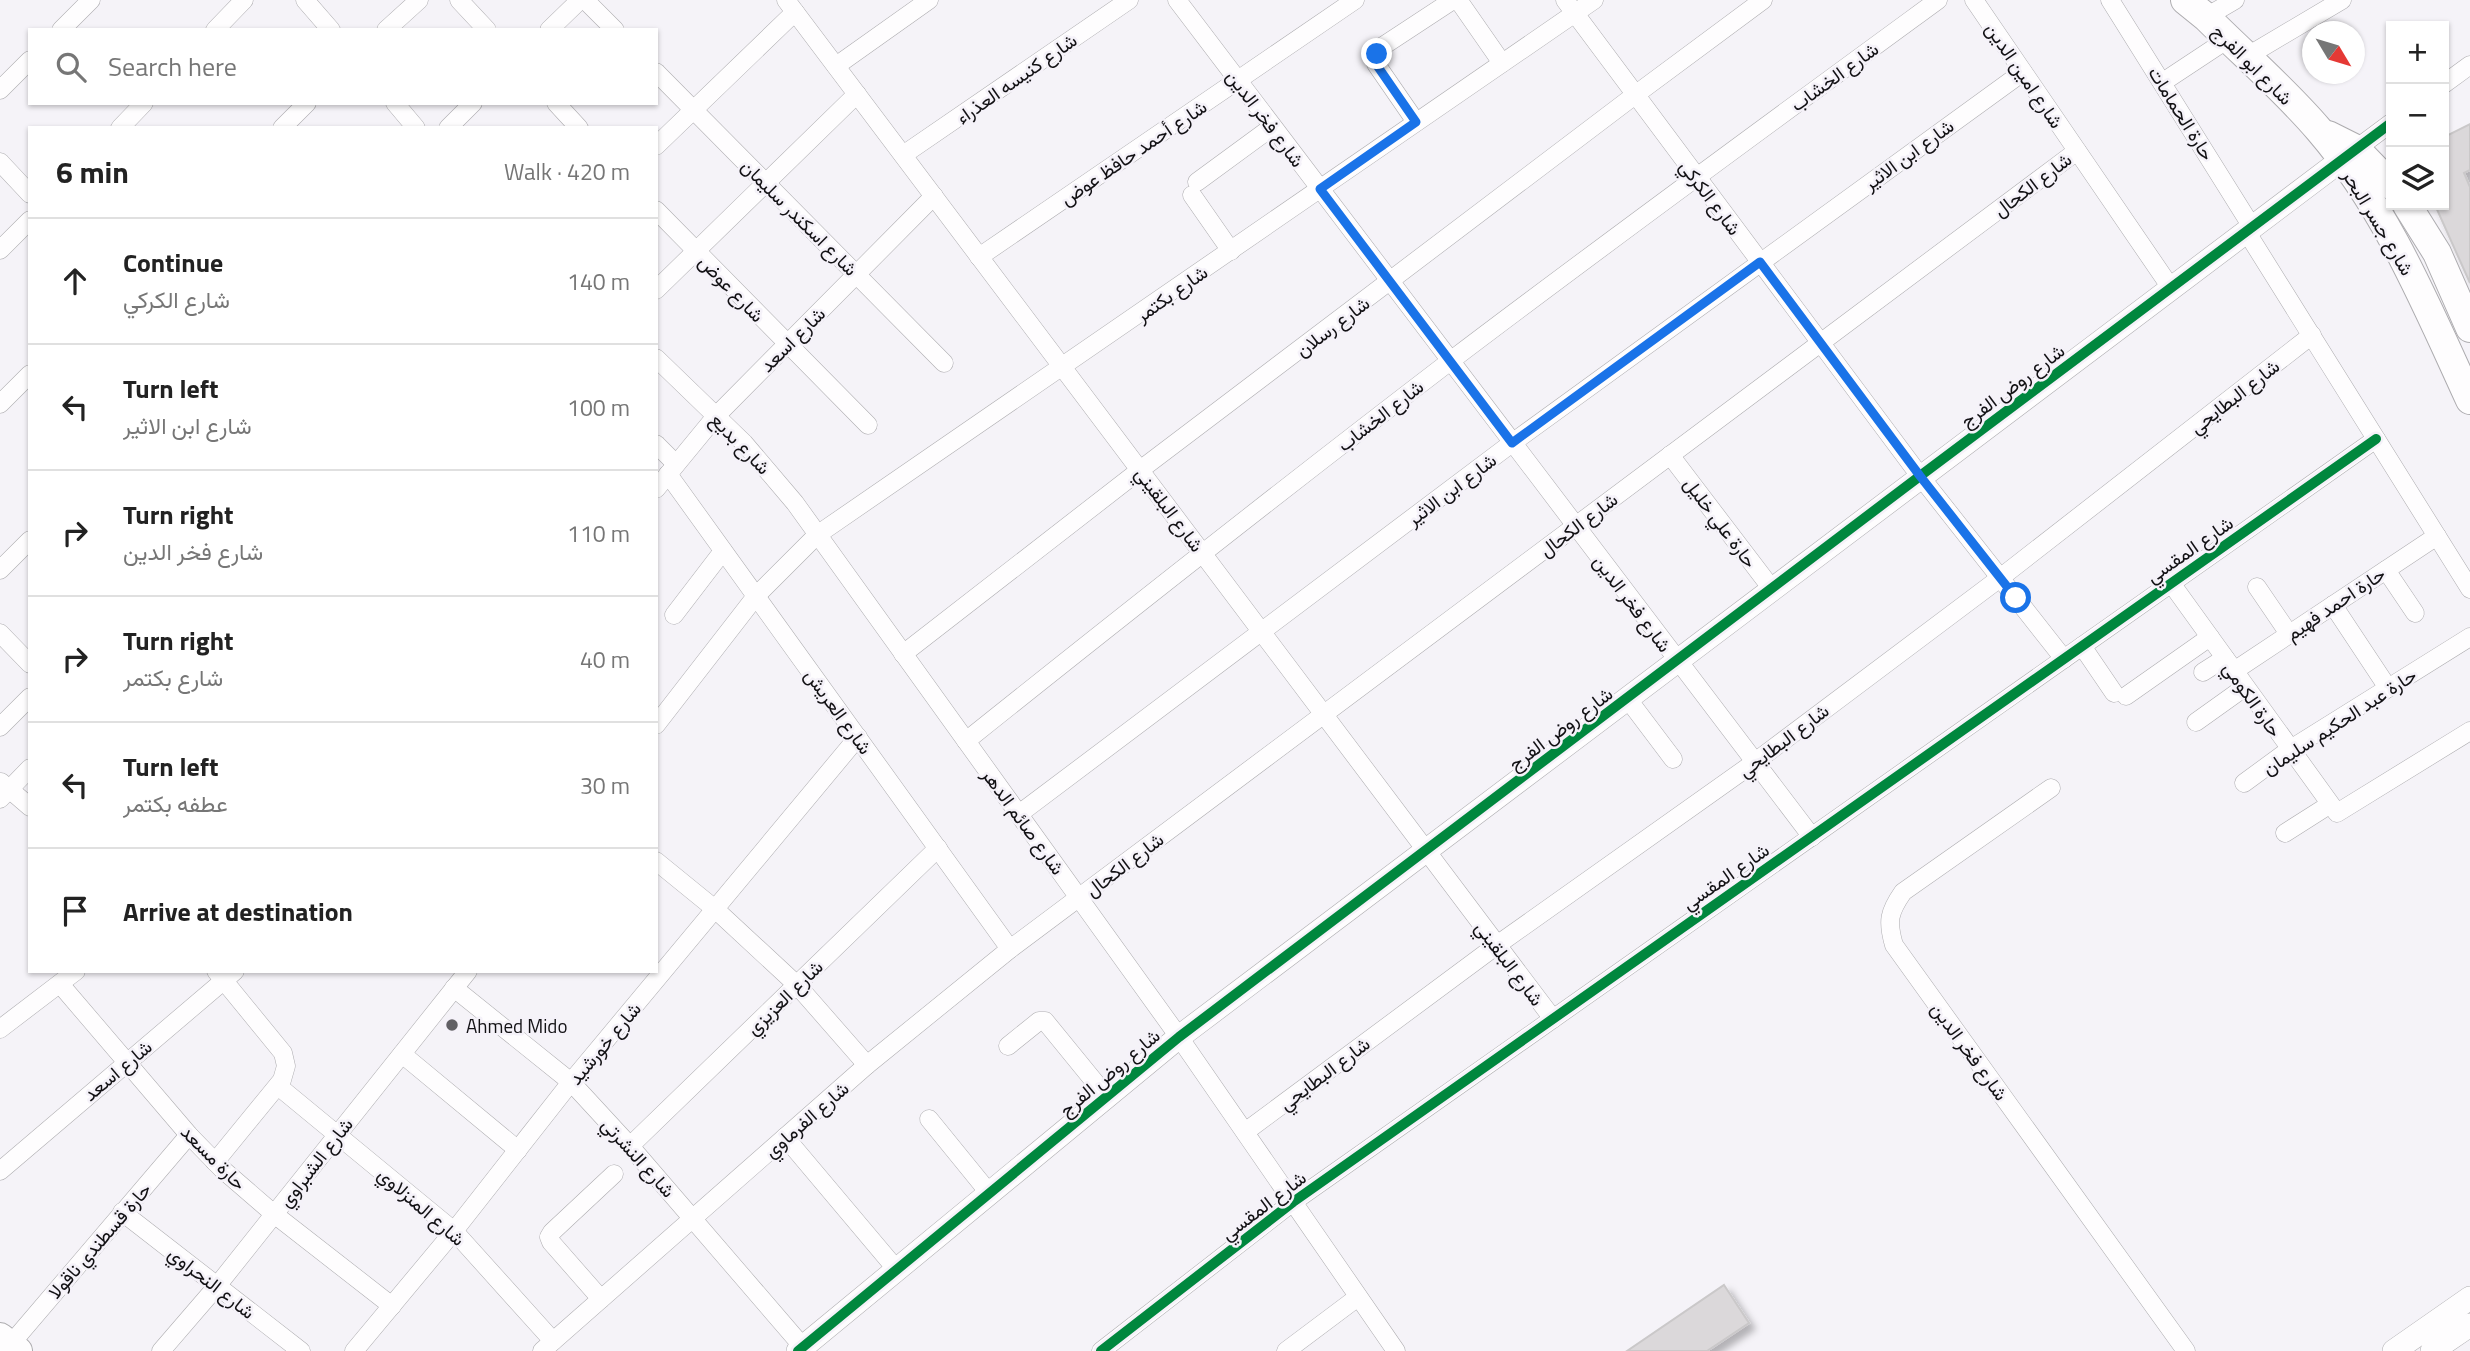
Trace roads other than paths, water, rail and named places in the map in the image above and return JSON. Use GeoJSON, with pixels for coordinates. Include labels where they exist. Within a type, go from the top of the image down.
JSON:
{"type":"FeatureCollection","features":[{"type":"Feature","properties":{"kind":"main road","name":"شارع ابو الفرج"},"geometry":{"type":"LineString","coordinates":[[2196,8],[2319,131]]}},
{"type":"Feature","properties":{"kind":"main road","name":"شارع جسر البحر"},"geometry":{"type":"LineString","coordinates":[[2319,131],[2386,181]]}},
{"type":"Feature","properties":{"kind":"main road","name":"شارع جسر البحر"},"geometry":{"type":"LineString","coordinates":[[2349,155],[2372,204],[2405,260],[2470,400]]}},
{"type":"Feature","properties":{"kind":"main road","name":"شارع جسر البحر"},"geometry":{"type":"LineString","coordinates":[[2410,210],[2437,253],[2470,328]]}},
{"type":"Feature","properties":{"kind":"street"},"geometry":{"type":"LineString","coordinates":[[63,28],[91,0]]}},
{"type":"Feature","properties":{"kind":"street"},"geometry":{"type":"LineString","coordinates":[[217,28],[244,0]]}},
{"type":"Feature","properties":{"kind":"street"},"geometry":{"type":"LineString","coordinates":[[305,0],[329,28]]}},
{"type":"Feature","properties":{"kind":"street"},"geometry":{"type":"LineString","coordinates":[[388,28],[419,0]]}},
{"type":"Feature","properties":{"kind":"street"},"geometry":{"type":"LineString","coordinates":[[459,0],[485,28]]}},
{"type":"Feature","properties":{"kind":"street"},"geometry":{"type":"LineString","coordinates":[[551,28],[580,0]]}},
{"type":"Feature","properties":{"kind":"street"},"geometry":{"type":"LineString","coordinates":[[585,0],[613,28]]}},
{"type":"Feature","properties":{"kind":"street"},"geometry":{"type":"LineString","coordinates":[[836,66],[929,0]]}},
{"type":"Feature","properties":{"kind":"street","name":"شارع كنيسه العذراء"},"geometry":{"type":"LineString","coordinates":[[903,155],[1129,0]]}},
{"type":"Feature","properties":{"kind":"street","name":"شارع فخر الدين"},"geometry":{"type":"LineString","coordinates":[[1177,0],[1812,837]]}},
{"type":"Feature","properties":{"kind":"street","name":"شارع أحمد حافظ عوض"},"geometry":{"type":"LineString","coordinates":[[979,257],[1355,0]]}},
{"type":"Feature","properties":{"kind":"street"},"geometry":{"type":"LineString","coordinates":[[1416,122],[1376,64],[1377,54],[1383,46],[1454,0],[1461,4],[1502,63]]}},
{"type":"Feature","properties":{"kind":"street","name":"شارع بكتمر"},"geometry":{"type":"LineString","coordinates":[[756,596],[817,535],[1502,63],[1570,7],[1594,0]]}},
{"type":"Feature","properties":{"kind":"street","name":"شارع رسلان"},"geometry":{"type":"LineString","coordinates":[[903,654],[1140,470],[1763,0]]}},
{"type":"Feature","properties":{"kind":"street","name":"شارع الخشاب"},"geometry":{"type":"LineString","coordinates":[[966,741],[1450,362],[1938,0]]}},
{"type":"Feature","properties":{"kind":"street","name":"شارع امين الدين"},"geometry":{"type":"LineString","coordinates":[[1974,0],[2171,288]]}},
{"type":"Feature","properties":{"kind":"street","name":"حارة الحمامات"},"geometry":{"type":"LineString","coordinates":[[2110,0],[2163,82],[2312,335],[2470,589]]}},
{"type":"Feature","properties":{"kind":"street"},"geometry":{"type":"LineString","coordinates":[[2196,8],[2235,0]]}},
{"type":"Feature","properties":{"kind":"street"},"geometry":{"type":"LineString","coordinates":[[2163,82],[2342,0]]}},
{"type":"Feature","properties":{"kind":"street"},"geometry":{"type":"LineString","coordinates":[[658,144],[694,110],[791,6]]}},
{"type":"Feature","properties":{"kind":"street","name":"شارع البلقيني"},"geometry":{"type":"LineString","coordinates":[[791,6],[1553,1019]]}},
{"type":"Feature","properties":{"kind":"street","name":"شارع الكركي"},"geometry":{"type":"LineString","coordinates":[[1570,7],[1920,476],[2064,659]]}},
{"type":"Feature","properties":{"kind":"street"},"geometry":{"type":"LineString","coordinates":[[0,90],[28,62]]}},
{"type":"Feature","properties":{"kind":"street"},"geometry":{"type":"LineString","coordinates":[[2449,80],[2470,65]]}},
{"type":"Feature","properties":{"kind":"street","name":"شارع ابن الاثير"},"geometry":{"type":"LineString","coordinates":[[1019,814],[1512,443],[2023,72]]}},
{"type":"Feature","properties":{"kind":"street","name":"شارع اسكندر سليمان"},"geometry":{"type":"LineString","coordinates":[[658,74],[943,363]]}},
{"type":"Feature","properties":{"kind":"street"},"geometry":{"type":"LineString","coordinates":[[658,288],[857,94]]}},
{"type":"Feature","properties":{"kind":"street"},"geometry":{"type":"LineString","coordinates":[[122,126],[142,105]]}},
{"type":"Feature","properties":{"kind":"street"},"geometry":{"type":"LineString","coordinates":[[284,126],[305,105]]}},
{"type":"Feature","properties":{"kind":"street"},"geometry":{"type":"LineString","coordinates":[[397,105],[414,126]]}},
{"type":"Feature","properties":{"kind":"street"},"geometry":{"type":"LineString","coordinates":[[449,126],[471,105]]}},
{"type":"Feature","properties":{"kind":"street"},"geometry":{"type":"LineString","coordinates":[[558,105],[577,126]]}},
{"type":"Feature","properties":{"kind":"street"},"geometry":{"type":"LineString","coordinates":[[1231,251],[1194,188],[1272,127]]}},
{"type":"Feature","properties":{"kind":"street"},"geometry":{"type":"LineString","coordinates":[[2349,155],[2386,127]]}},
{"type":"Feature","properties":{"kind":"street","name":"شارع الكحال"},"geometry":{"type":"LineString","coordinates":[[1079,897],[2077,151]]}},
{"type":"Feature","properties":{"kind":"street","name":"شارع روض الفرج"},"geometry":{"type":"LineString","coordinates":[[801,1349],[1179,1037],[2349,155]]}},
{"type":"Feature","properties":{"kind":"street"},"geometry":{"type":"LineString","coordinates":[[0,162],[28,192]]}},
{"type":"Feature","properties":{"kind":"street","name":"شارع اسعد"},"geometry":{"type":"LineString","coordinates":[[658,486],[716,416],[934,196]]}},
{"type":"Feature","properties":{"kind":"street","name":"شارع عوض"},"geometry":{"type":"LineString","coordinates":[[658,212],[868,425]]}},
{"type":"Feature","properties":{"kind":"street"},"geometry":{"type":"LineString","coordinates":[[0,250],[28,222]]}},
{"type":"Feature","properties":{"kind":"street","name":"شارع البطايحي"},"geometry":{"type":"LineString","coordinates":[[1245,1132],[1497,945],[1755,762],[2000,578],[2312,335]]}},
{"type":"Feature","properties":{"kind":"street","name":"شارع بديع"},"geometry":{"type":"LineString","coordinates":[[658,360],[770,472],[817,535]]}},
{"type":"Feature","properties":{"kind":"street"},"geometry":{"type":"LineString","coordinates":[[0,404],[28,376]]}},
{"type":"Feature","properties":{"kind":"street","name":"شارع المقسي"},"geometry":{"type":"LineString","coordinates":[[1101,1351],[1293,1202],[2376,439]]}},
{"type":"Feature","properties":{"kind":"street","name":"شارع العريش"},"geometry":{"type":"LineString","coordinates":[[658,447],[723,551],[1010,949]]}},
{"type":"Feature","properties":{"kind":"street","name":"حارة علي خليل"},"geometry":{"type":"LineString","coordinates":[[1670,455],[1772,589]]}},
{"type":"Feature","properties":{"kind":"street","name":"شارع صائم الدهر"},"geometry":{"type":"LineString","coordinates":[[817,535],[1179,1037],[1396,1351]]}},
{"type":"Feature","properties":{"kind":"street","name":"حارة احمد فهيم"},"geometry":{"type":"LineString","coordinates":[[2203,672],[2229,664],[2289,634],[2437,536]]}},
{"type":"Feature","properties":{"kind":"street"},"geometry":{"type":"LineString","coordinates":[[0,570],[28,542]]}},
{"type":"Feature","properties":{"kind":"street"},"geometry":{"type":"LineString","coordinates":[[674,615],[723,551]]}},
{"type":"Feature","properties":{"kind":"street"},"geometry":{"type":"LineString","coordinates":[[2386,569],[2415,612]]}},
{"type":"Feature","properties":{"kind":"street","name":"حارة الكومي"},"geometry":{"type":"LineString","coordinates":[[2171,583],[2333,809]]}},
{"type":"Feature","properties":{"kind":"street"},"geometry":{"type":"LineString","coordinates":[[2257,587],[2289,634]]}},
{"type":"Feature","properties":{"kind":"street"},"geometry":{"type":"LineString","coordinates":[[658,722],[756,596]]}},
{"type":"Feature","properties":{"kind":"street"},"geometry":{"type":"LineString","coordinates":[[2333,605],[2388,688]]}},
{"type":"Feature","properties":{"kind":"street"},"geometry":{"type":"LineString","coordinates":[[0,633],[28,662]]}},
{"type":"Feature","properties":{"kind":"street","name":"حارة عبد الحكيم سليمان"},"geometry":{"type":"LineString","coordinates":[[2244,783],[2289,750],[2470,636]]}},
{"type":"Feature","properties":{"kind":"street"},"geometry":{"type":"LineString","coordinates":[[2082,646],[2120,695],[2210,637]]}},
{"type":"Feature","properties":{"kind":"street"},"geometry":{"type":"LineString","coordinates":[[2196,722],[2245,687]]}},
{"type":"Feature","properties":{"kind":"street"},"geometry":{"type":"LineString","coordinates":[[0,727],[28,698]]}},
{"type":"Feature","properties":{"kind":"street"},"geometry":{"type":"LineString","coordinates":[[1627,698],[1672,759]]}},
{"type":"Feature","properties":{"kind":"street"},"geometry":{"type":"LineString","coordinates":[[2285,833],[2333,809],[2470,731]]}},
{"type":"Feature","properties":{"kind":"street","name":"شارع خورشيد"},"geometry":{"type":"LineString","coordinates":[[354,1351],[454,1231],[571,1083],[858,737]]}},
{"type":"Feature","properties":{"kind":"street"},"geometry":{"type":"LineString","coordinates":[[28,770],[3,790],[28,806]]}},
{"type":"Feature","properties":{"kind":"street","name":"شارع فخر الدين"},"geometry":{"type":"LineString","coordinates":[[2051,788],[1903,892],[1892,908],[1889,926],[1894,945],[2186,1351]]}},
{"type":"Feature","properties":{"kind":"street","name":"شارع العزيزي"},"geometry":{"type":"LineString","coordinates":[[630,1146],[938,848]]}},
{"type":"Feature","properties":{"kind":"street"},"geometry":{"type":"LineString","coordinates":[[658,863],[715,909],[797,985],[867,1065]]}},
{"type":"Feature","properties":{"kind":"street","name":"شارع الفرماوي"},"geometry":{"type":"LineString","coordinates":[[548,1346],[867,1065],[1079,897]]}},
{"type":"Feature","properties":{"kind":"street"},"geometry":{"type":"LineString","coordinates":[[0,1029],[74,973]]}},
{"type":"Feature","properties":{"kind":"street","name":"شارع الشبراوي"},"geometry":{"type":"LineString","coordinates":[[161,1351],[217,1286],[466,973]]}},
{"type":"Feature","properties":{"kind":"street"},"geometry":{"type":"LineString","coordinates":[[215,1162],[278,1086],[286,1066],[283,1053],[225,974]]}},
{"type":"Feature","properties":{"kind":"street","name":"شارع اسعد"},"geometry":{"type":"LineString","coordinates":[[0,1171],[225,974]]}},
{"type":"Feature","properties":{"kind":"street","name":"حارة مسعد"},"geometry":{"type":"LineString","coordinates":[[60,984],[215,1162],[274,1214],[392,1306]]}},
{"type":"Feature","properties":{"kind":"street","name":"شارع النشرتي"},"geometry":{"type":"LineString","coordinates":[[454,988],[571,1083],[630,1146],[801,1349]]}},
{"type":"Feature","properties":{"kind":"street"},"geometry":{"type":"LineString","coordinates":[[1008,1046],[1039,1021],[1045,1021],[1107,1097]]}},
{"type":"Feature","properties":{"kind":"street"},"geometry":{"type":"LineString","coordinates":[[402,1054],[518,1150]]}},
{"type":"Feature","properties":{"kind":"street","name":"شارع المنزلاوي"},"geometry":{"type":"LineString","coordinates":[[278,1086],[454,1231],[548,1346]]}},
{"type":"Feature","properties":{"kind":"street"},"geometry":{"type":"LineString","coordinates":[[929,1119],[990,1194]]}},
{"type":"Feature","properties":{"kind":"street","name":"حارة قسطندي ناقولا"},"geometry":{"type":"LineString","coordinates":[[9,1344],[189,1135]]}},
{"type":"Feature","properties":{"kind":"street"},"geometry":{"type":"LineString","coordinates":[[785,1137],[897,1270]]}},
{"type":"Feature","properties":{"kind":"street"},"geometry":{"type":"LineString","coordinates":[[601,1299],[551,1242],[550,1237],[552,1231],[614,1174]]}},
{"type":"Feature","properties":{"kind":"street","name":"شارع النحراوي"},"geometry":{"type":"LineString","coordinates":[[122,1212],[301,1351]]}},
{"type":"Feature","properties":{"kind":"street"},"geometry":{"type":"LineString","coordinates":[[1286,1351],[1358,1297]]}},
{"type":"Feature","properties":{"kind":"street"},"geometry":{"type":"LineString","coordinates":[[2394,1351],[2470,1298]]}},
{"type":"Feature","properties":{"kind":"street"},"geometry":{"type":"LineString","coordinates":[[2432,1351],[2470,1325]]}},
{"type":"Feature","properties":{"kind":"place","name":"Ahmed Mido"},"geometry":{"type":"Point","coordinates":[452,1025]}}]}
